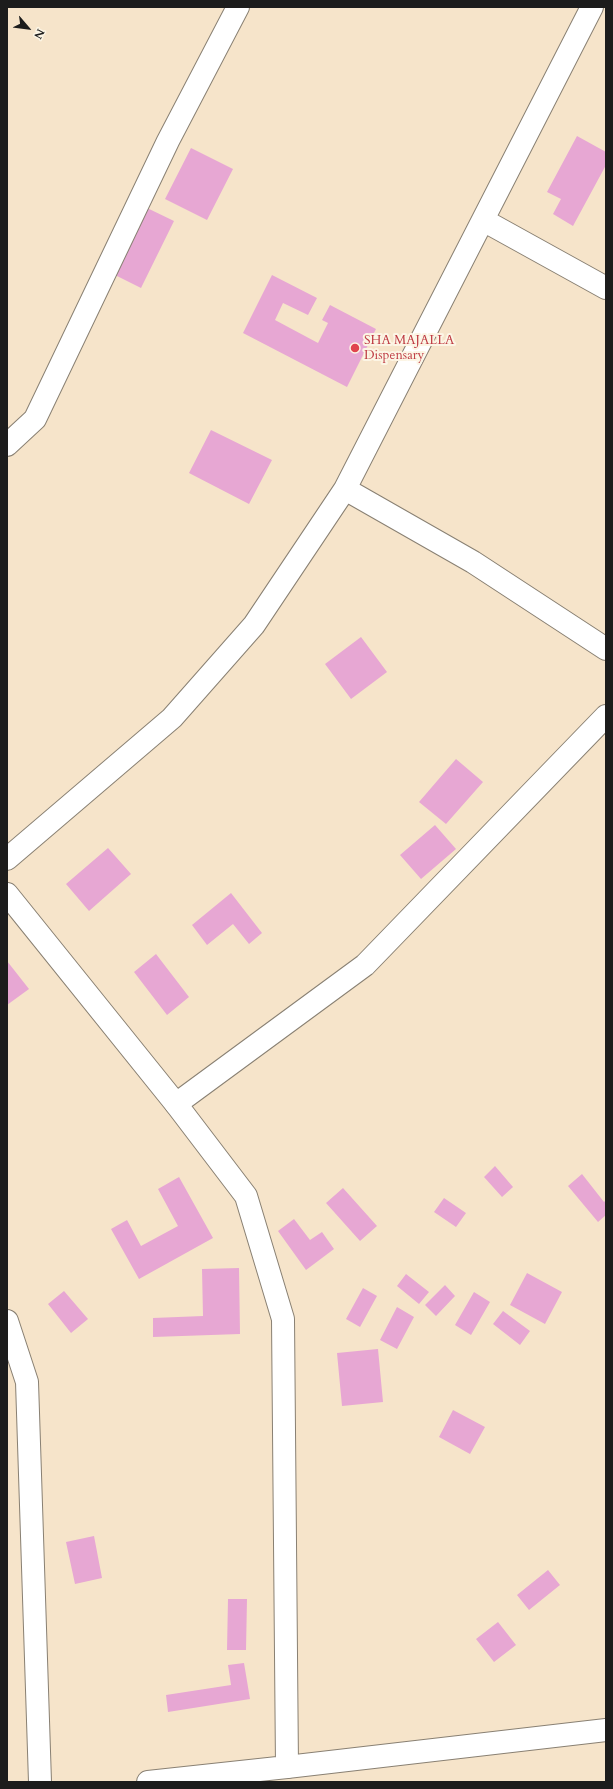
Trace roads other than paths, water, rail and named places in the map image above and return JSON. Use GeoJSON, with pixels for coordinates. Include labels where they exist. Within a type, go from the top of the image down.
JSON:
{"type":"FeatureCollection","features":[{"type":"Feature","properties":{"kind":"street"},"geometry":{"type":"LineString","coordinates":[[7,445],[35,419],[168,141],[238,7]]}},
{"type":"Feature","properties":{"kind":"street"},"geometry":{"type":"LineString","coordinates":[[7,859],[172,718],[254,625],[345,489],[592,7]]}},
{"type":"Feature","properties":{"kind":"street"},"geometry":{"type":"LineString","coordinates":[[483,220],[606,288]]}},
{"type":"Feature","properties":{"kind":"street"},"geometry":{"type":"LineString","coordinates":[[345,489],[473,562],[606,649]]}},
{"type":"Feature","properties":{"kind":"street"},"geometry":{"type":"LineString","coordinates":[[176,1104],[365,965],[606,716]]}},
{"type":"Feature","properties":{"kind":"street"},"geometry":{"type":"LineString","coordinates":[[7,894],[176,1104],[246,1196],[283,1319],[287,1767]]}},
{"type":"Feature","properties":{"kind":"street"},"geometry":{"type":"LineString","coordinates":[[7,1321],[27,1382],[40,1782]]}},
{"type":"Feature","properties":{"kind":"street"},"geometry":{"type":"LineString","coordinates":[[148,1782],[606,1730]]}},
{"type":"Feature","properties":{"kind":"place","name":"SHA MAJALLA Dispensary"},"geometry":{"type":"Point","coordinates":[355,348]}}]}
